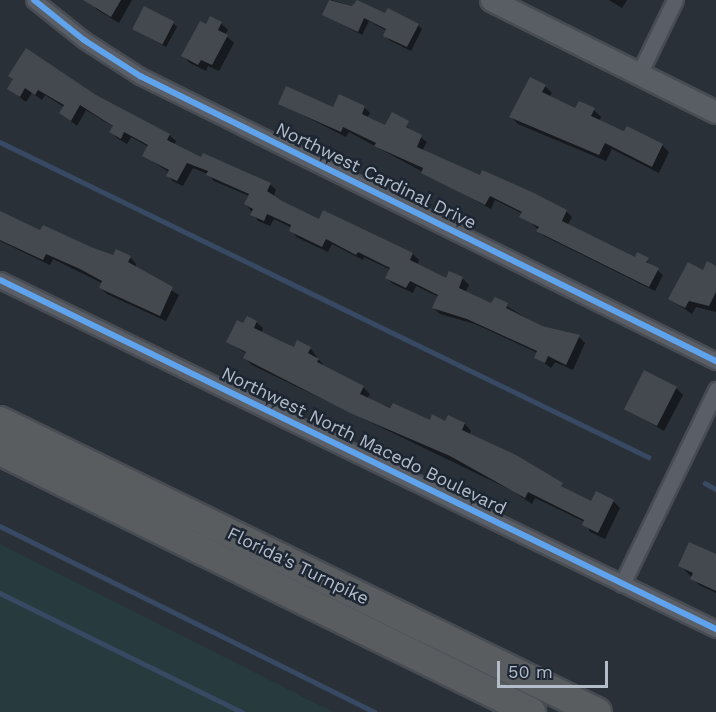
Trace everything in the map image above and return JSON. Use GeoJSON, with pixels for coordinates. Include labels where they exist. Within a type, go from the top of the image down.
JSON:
{"type":"FeatureCollection","features":[{"type":"Feature","properties":{"kind":"highway","name":"Florida's Turnpike"},"geometry":{"type":"LineString","coordinates":[[0,421],[597,712]]}},
{"type":"Feature","properties":{"kind":"highway","name":"Florida's Turnpike"},"geometry":{"type":"LineString","coordinates":[[0,452],[531,712]]}},
{"type":"Feature","properties":{"kind":"main road"},"geometry":{"type":"LineString","coordinates":[[491,0],[716,112]]}},
{"type":"Feature","properties":{"kind":"street","name":"Northwest Cardinal Drive"},"geometry":{"type":"LineString","coordinates":[[34,0],[84,40],[140,76],[716,361]]}},
{"type":"Feature","properties":{"kind":"street"},"geometry":{"type":"LineString","coordinates":[[639,74],[675,0]]}},
{"type":"Feature","properties":{"kind":"street","name":"Northwest North Macedo Boulevard"},"geometry":{"type":"LineString","coordinates":[[0,280],[716,629]]}},
{"type":"Feature","properties":{"kind":"street"},"geometry":{"type":"LineString","coordinates":[[622,584],[716,390]]}},
{"type":"Feature","properties":{"kind":"green space"},"geometry":{"type":"Polygon","coordinates":[[[0,544],[333,712],[0,712],[0,544]]]}},
{"type":"Feature","properties":{"kind":"building"},"geometry":{"type":"Polygon","coordinates":[[[83,0],[121,0],[111,17],[83,0]]]}},
{"type":"Feature","properties":{"kind":"building"},"geometry":{"type":"Polygon","coordinates":[[[329,0],[352,6],[357,0],[385,13],[388,8],[419,24],[407,47],[383,36],[386,29],[364,18],[358,32],[322,15],[329,0]]]}},
{"type":"Feature","properties":{"kind":"building"},"geometry":{"type":"Polygon","coordinates":[[[144,6],[174,21],[162,45],[132,29],[144,6]]]}},
{"type":"Feature","properties":{"kind":"building"},"geometry":{"type":"Polygon","coordinates":[[[210,16],[222,22],[218,30],[228,35],[212,65],[201,60],[198,65],[181,56],[200,21],[206,24],[210,16]]]}},
{"type":"Feature","properties":{"kind":"building"},"geometry":{"type":"Polygon","coordinates":[[[26,48],[96,95],[170,134],[167,140],[201,157],[203,153],[271,183],[267,191],[282,201],[319,219],[323,210],[413,253],[410,260],[446,278],[449,271],[463,277],[459,288],[491,303],[495,297],[508,303],[506,308],[542,326],[580,335],[566,365],[548,356],[545,363],[534,358],[537,351],[467,319],[432,308],[438,295],[410,281],[406,288],[385,278],[390,268],[358,252],[356,255],[326,239],[322,247],[289,231],[291,225],[267,214],[264,221],[250,215],[253,209],[244,204],[249,194],[206,175],[208,171],[187,163],[177,181],[166,176],[169,170],[142,156],[148,145],[124,132],[121,139],[109,132],[113,126],[80,105],[71,121],[59,113],[64,105],[38,90],[35,95],[25,88],[20,97],[7,89],[13,79],[8,76],[26,48]]]}},
{"type":"Feature","properties":{"kind":"building"},"geometry":{"type":"Polygon","coordinates":[[[530,77],[546,85],[542,92],[575,108],[579,101],[595,108],[591,116],[624,131],[627,126],[663,144],[652,167],[605,143],[599,155],[509,117],[530,77]]]}},
{"type":"Feature","properties":{"kind":"building"},"geometry":{"type":"Polygon","coordinates":[[[286,86],[333,107],[339,94],[365,106],[362,114],[385,125],[392,112],[409,121],[406,127],[422,135],[417,147],[480,175],[482,170],[532,192],[567,210],[562,221],[635,257],[637,252],[649,258],[646,262],[659,268],[649,287],[536,231],[539,227],[519,217],[522,212],[490,196],[485,205],[421,173],[423,168],[374,146],[376,143],[343,127],[341,132],[278,104],[286,86]]]}},
{"type":"Feature","properties":{"kind":"building"},"geometry":{"type":"Polygon","coordinates":[[[0,211],[40,230],[43,225],[113,255],[116,249],[131,256],[128,262],[173,287],[160,316],[99,288],[102,281],[80,269],[46,254],[43,260],[0,240],[0,211]]]}},
{"type":"Feature","properties":{"kind":"building"},"geometry":{"type":"Polygon","coordinates":[[[707,261],[716,266],[716,292],[709,306],[689,301],[685,308],[668,299],[688,262],[703,270],[707,261]]]}},
{"type":"Feature","properties":{"kind":"building"},"geometry":{"type":"Polygon","coordinates":[[[247,316],[257,321],[254,328],[287,344],[294,347],[297,340],[311,347],[308,353],[319,359],[317,362],[364,386],[360,394],[390,408],[393,403],[430,420],[432,414],[445,421],[448,415],[465,423],[462,430],[516,455],[563,483],[561,486],[591,501],[596,491],[614,500],[598,533],[582,525],[584,520],[528,492],[525,498],[450,456],[350,413],[243,358],[246,352],[226,342],[237,320],[243,323],[247,316]]]}},
{"type":"Feature","properties":{"kind":"building"},"geometry":{"type":"Polygon","coordinates":[[[644,370],[677,387],[657,426],[624,409],[644,370]]]}},
{"type":"Feature","properties":{"kind":"building"},"geometry":{"type":"Polygon","coordinates":[[[689,542],[716,554],[716,591],[690,579],[693,573],[678,566],[689,542]]]}},
{"type":"Feature","properties":{"kind":"waterway"},"geometry":{"type":"LineString","coordinates":[[0,142],[648,457]]}},
{"type":"Feature","properties":{"kind":"waterway"},"geometry":{"type":"LineString","coordinates":[[705,483],[716,489]]}},
{"type":"Feature","properties":{"kind":"waterway"},"geometry":{"type":"LineString","coordinates":[[0,526],[374,712]]}},
{"type":"Feature","properties":{"kind":"waterway"},"geometry":{"type":"LineString","coordinates":[[0,593],[242,712]]}},
{"type":"Feature","properties":{"kind":"cycle path"},"geometry":{"type":"LineString","coordinates":[[34,0],[84,40],[140,76],[716,361]]}},
{"type":"Feature","properties":{"kind":"cycle path"},"geometry":{"type":"LineString","coordinates":[[0,280],[716,629]]}}]}
